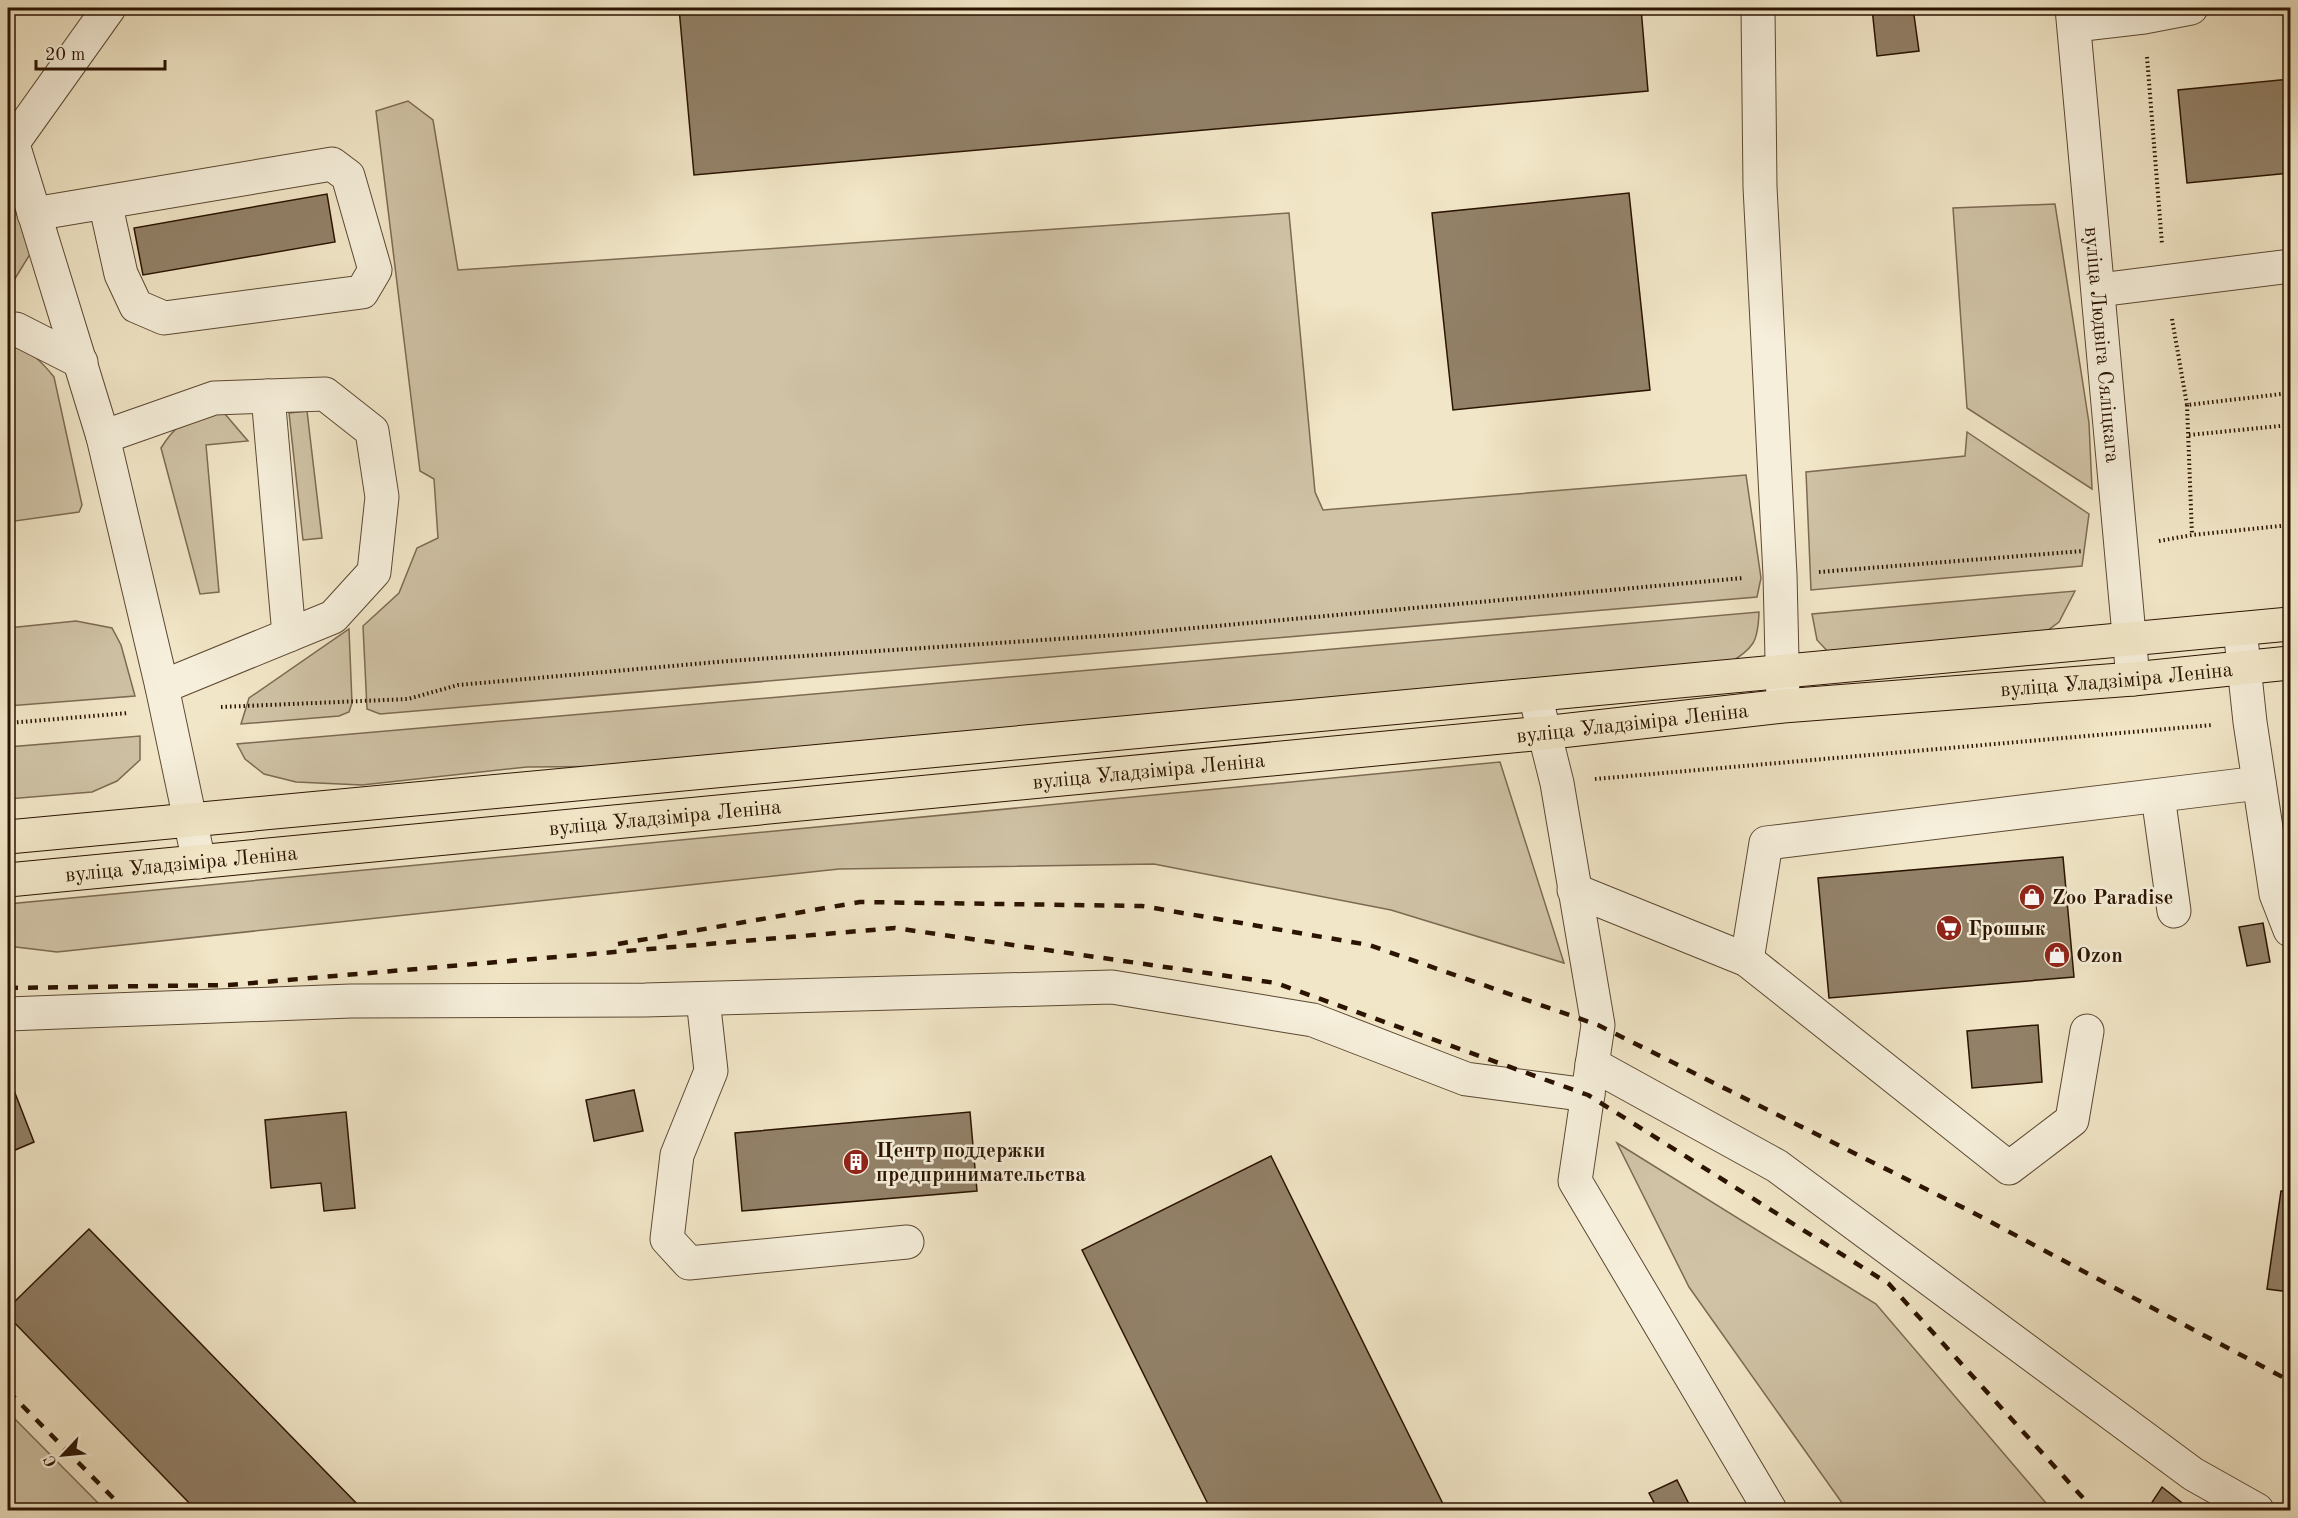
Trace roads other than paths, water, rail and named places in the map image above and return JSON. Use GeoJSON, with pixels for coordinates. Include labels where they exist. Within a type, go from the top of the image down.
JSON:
{"type":"FeatureCollection","features":[{"type":"Feature","properties":{"kind":"main road","name":"вуліца Уладзіміра Леніна"},"geometry":{"type":"LineString","coordinates":[[8,837],[2290,624]]}},
{"type":"Feature","properties":{"kind":"main road","name":"вуліца Уладзіміра Леніна"},"geometry":{"type":"LineString","coordinates":[[8,880],[1543,733],[1783,706],[2133,679],[2290,663]]}},
{"type":"Feature","properties":{"kind":"street"},"geometry":{"type":"LineString","coordinates":[[110,8],[10,136],[103,436],[164,698],[199,862]]}},
{"type":"Feature","properties":{"kind":"street"},"geometry":{"type":"LineString","coordinates":[[1758,8],[1760,188],[1780,575],[1783,706]]}},
{"type":"Feature","properties":{"kind":"street"},"geometry":{"type":"LineString","coordinates":[[2073,16],[2144,17],[2191,8]]}},
{"type":"Feature","properties":{"kind":"street","name":"вуліца Людвіга Сяліцкага"},"geometry":{"type":"LineString","coordinates":[[2073,16],[2133,679]]}},
{"type":"Feature","properties":{"kind":"street"},"geometry":{"type":"LineString","coordinates":[[34,214],[105,202],[332,164],[348,176],[375,270],[362,292],[164,318],[136,306],[121,274],[105,202]]}},
{"type":"Feature","properties":{"kind":"street"},"geometry":{"type":"LineString","coordinates":[[2099,290],[2290,266]]}},
{"type":"Feature","properties":{"kind":"street"},"geometry":{"type":"LineString","coordinates":[[8,329],[16,329],[81,362]]}},
{"type":"Feature","properties":{"kind":"street"},"geometry":{"type":"LineString","coordinates":[[103,436],[214,398],[325,393],[372,431],[382,496],[374,572],[333,616],[289,635],[164,698]]}},
{"type":"Feature","properties":{"kind":"street"},"geometry":{"type":"LineString","coordinates":[[268,396],[289,635]]}},
{"type":"Feature","properties":{"kind":"street"},"geometry":{"type":"LineString","coordinates":[[2240,629],[2250,722],[2276,894],[2290,931]]}},
{"type":"Feature","properties":{"kind":"street"},"geometry":{"type":"LineString","coordinates":[[1535,694],[1557,783],[1598,1025],[1575,1181],[1770,1510]]}},
{"type":"Feature","properties":{"kind":"street"},"geometry":{"type":"LineString","coordinates":[[1747,960],[1766,843],[2259,783]]}},
{"type":"Feature","properties":{"kind":"street"},"geometry":{"type":"LineString","coordinates":[[2158,796],[2174,911]]}},
{"type":"Feature","properties":{"kind":"street"},"geometry":{"type":"LineString","coordinates":[[1574,890],[1747,960],[2008,1168],[2072,1120],[2087,1031]]}},
{"type":"Feature","properties":{"kind":"street"},"geometry":{"type":"LineString","coordinates":[[8,1014],[351,1001],[703,999],[1112,987],[1314,1020],[1466,1079],[1590,1080],[1777,1166],[2193,1474],[2257,1510]]}},
{"type":"Feature","properties":{"kind":"street"},"geometry":{"type":"LineString","coordinates":[[703,999],[711,1071],[677,1155],[668,1239],[689,1263],[908,1242]]}},
{"type":"Feature","properties":{"kind":"railway"},"geometry":{"type":"LineString","coordinates":[[618,944],[860,902],[1142,906],[1369,945],[1598,1025],[1970,1211],[2290,1381]]}},
{"type":"Feature","properties":{"kind":"railway"},"geometry":{"type":"LineString","coordinates":[[8,988],[229,985],[895,928],[1276,983],[1588,1095],[1889,1284],[2094,1510]]}},
{"type":"Feature","properties":{"kind":"railway"},"geometry":{"type":"LineString","coordinates":[[8,1391],[125,1510]]}},
{"type":"Feature","properties":{"kind":"place","name":"Zoo Paradise"},"geometry":{"type":"Point","coordinates":[2032,897]}},
{"type":"Feature","properties":{"kind":"place","name":"Грошык"},"geometry":{"type":"Point","coordinates":[1949,928]}},
{"type":"Feature","properties":{"kind":"place","name":"Ozon"},"geometry":{"type":"Point","coordinates":[2057,955]}},
{"type":"Feature","properties":{"kind":"place","name":"Центр поддержки предпринимательства"},"geometry":{"type":"Point","coordinates":[856,1162]}}]}
